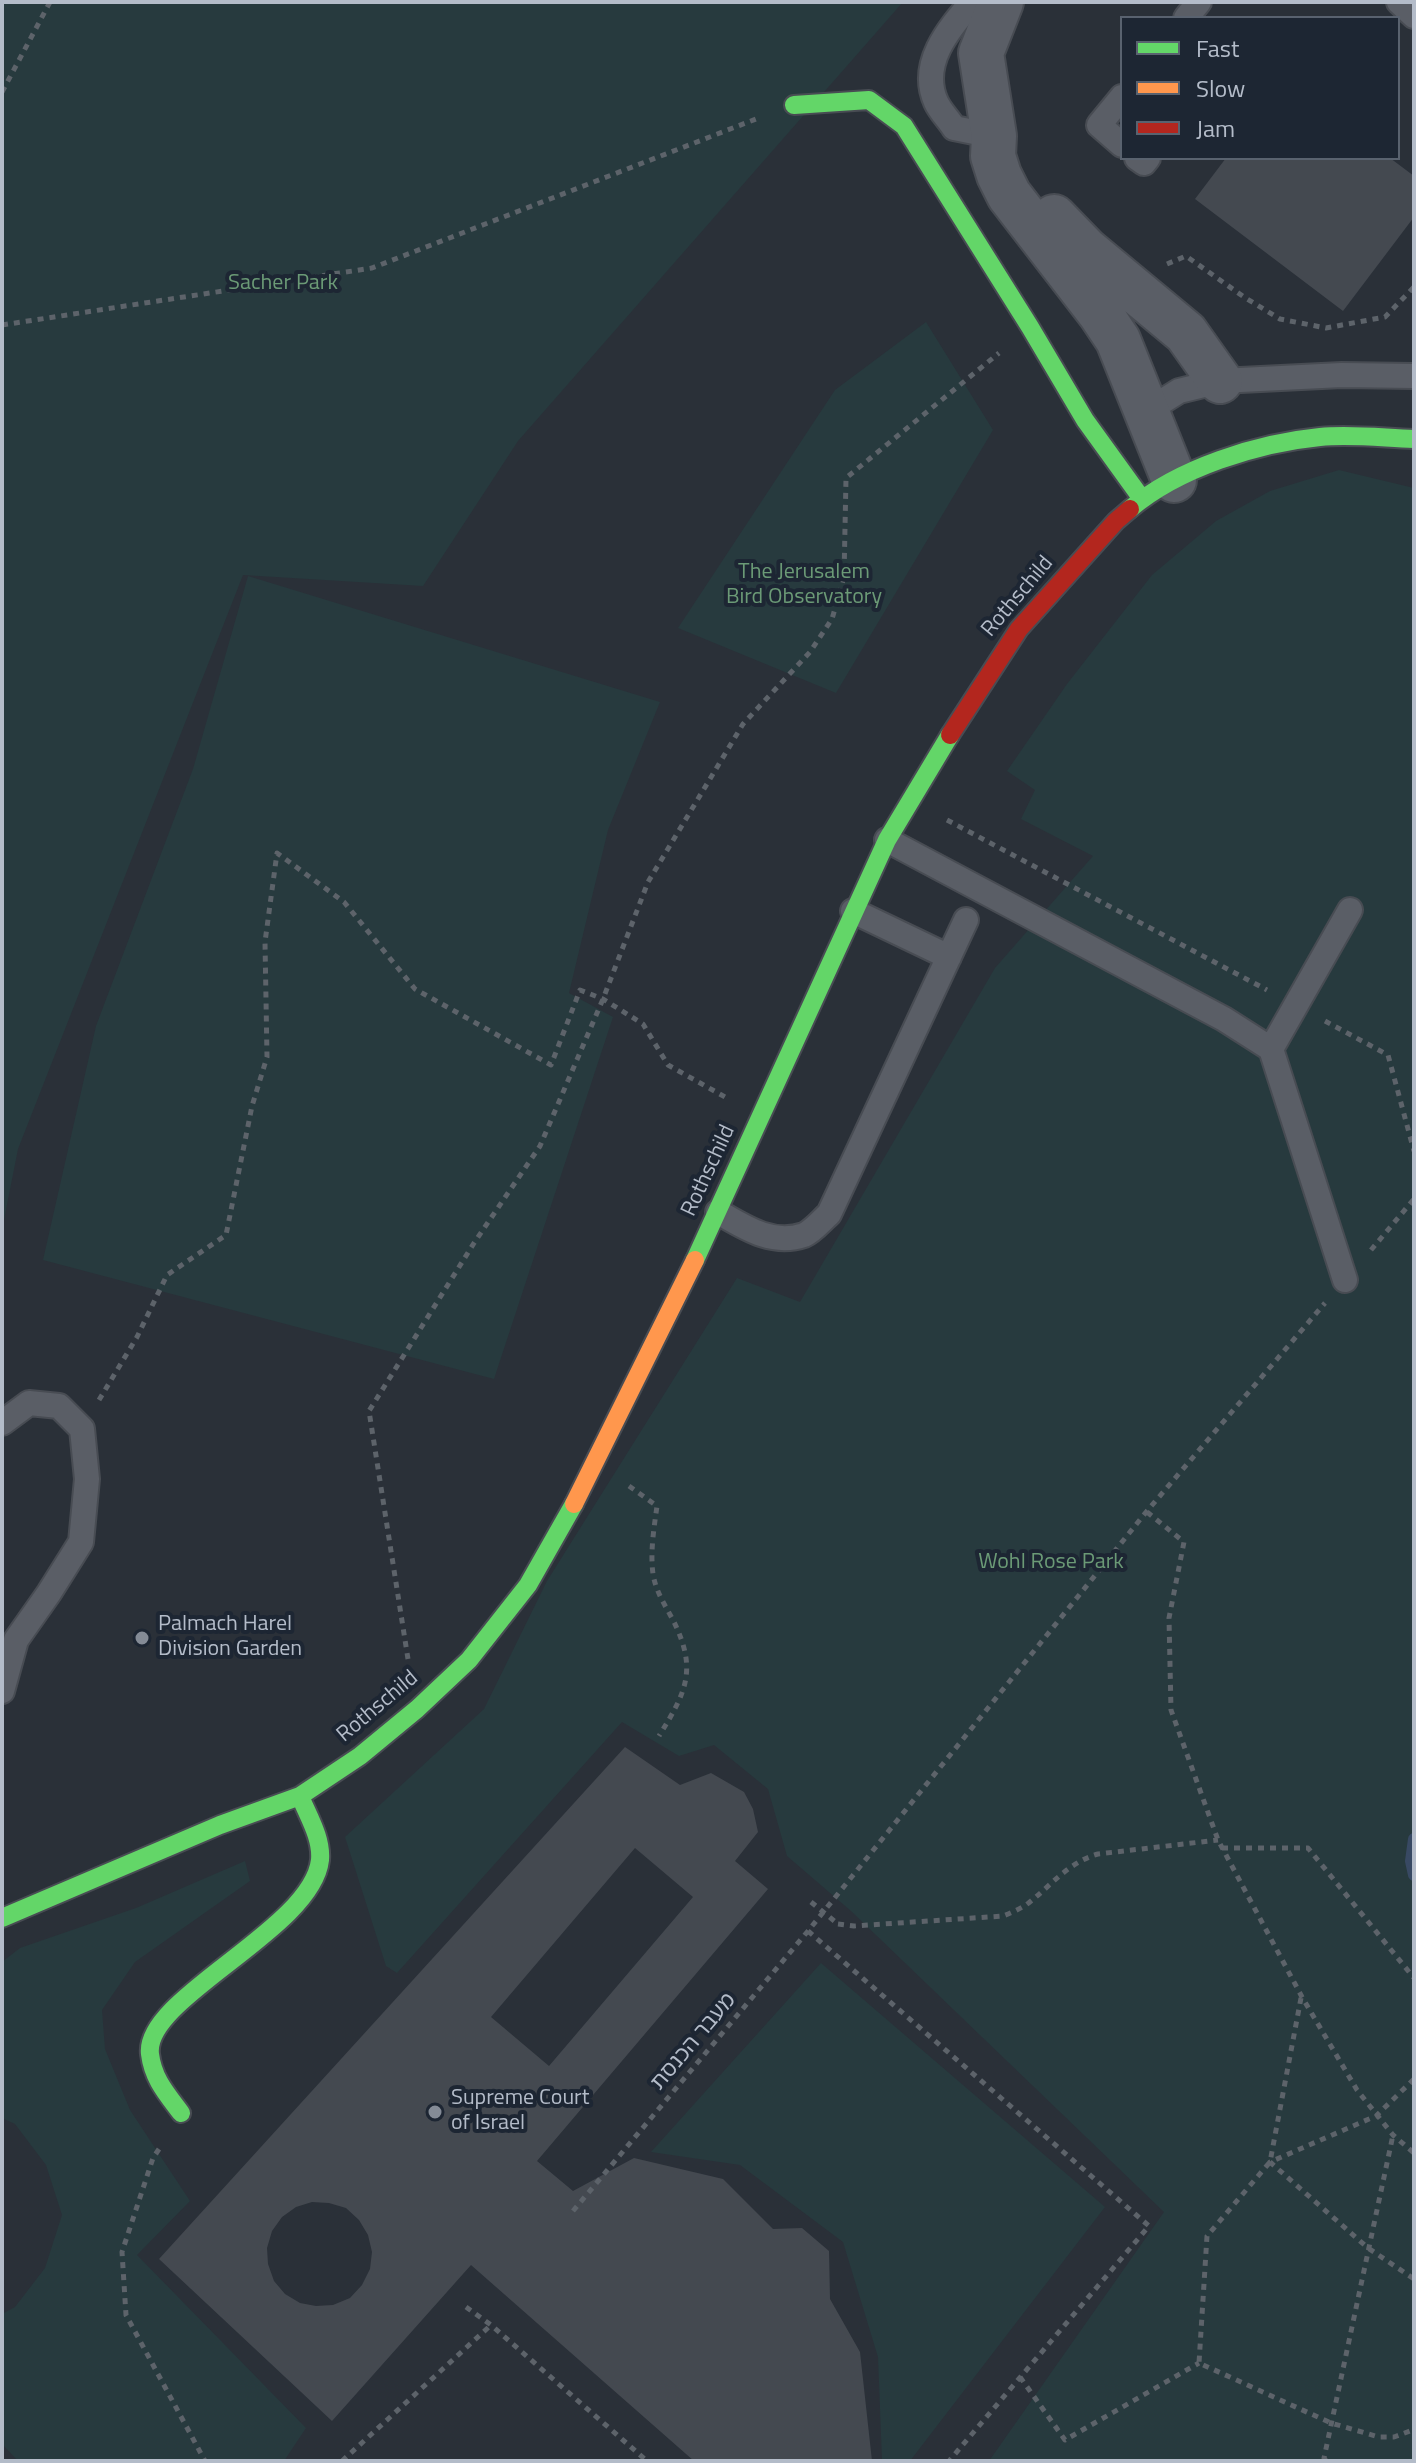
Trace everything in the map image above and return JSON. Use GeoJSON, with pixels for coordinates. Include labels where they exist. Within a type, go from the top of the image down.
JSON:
{"type":"FeatureCollection","features":[{"type":"Feature","properties":{"kind":"street"},"geometry":{"type":"LineString","coordinates":[[1001,2],[981,53],[994,136],[993,156],[999,175],[1009,195],[1118,340],[1147,411],[1158,490]]}},
{"type":"Feature","properties":{"kind":"street"},"geometry":{"type":"LineString","coordinates":[[794,105],[869,100],[904,126],[1085,420],[1158,490]]}},
{"type":"Feature","properties":{"kind":"street"},"geometry":{"type":"LineString","coordinates":[[994,136],[1049,212],[1086,250],[1186,333],[1220,381]]}},
{"type":"Feature","properties":{"kind":"street","name":"Rothschild"},"geometry":{"type":"LineString","coordinates":[[2,1918],[220,1825],[300,1796],[360,1756],[417,1709],[469,1660],[528,1585],[576,1501],[718,1212],[887,840],[959,719],[1019,629],[1116,521],[1158,490],[1222,460],[1271,445],[1322,437],[1414,439]]}},
{"type":"Feature","properties":{"kind":"street"},"geometry":{"type":"LineString","coordinates":[[181,2113],[156,2080],[149,2051],[155,2032],[173,2009],[305,1897],[315,1880],[320,1851],[300,1796]]}},
{"type":"Feature","properties":{"kind":"lane"},"geometry":{"type":"LineString","coordinates":[[972,2],[949,28],[930,67],[936,102],[954,128],[994,136]]}},
{"type":"Feature","properties":{"kind":"lane"},"geometry":{"type":"LineString","coordinates":[[1399,2],[1414,16]]}},
{"type":"Feature","properties":{"kind":"lane"},"geometry":{"type":"LineString","coordinates":[[1120,99],[1099,125],[1120,143]]}},
{"type":"Feature","properties":{"kind":"lane"},"geometry":{"type":"LineString","coordinates":[[1147,411],[1179,391],[1220,381],[1342,375],[1414,376]]}},
{"type":"Feature","properties":{"kind":"lane"},"geometry":{"type":"LineString","coordinates":[[887,840],[1224,1019],[1271,1049],[1345,1280]]}},
{"type":"Feature","properties":{"kind":"lane"},"geometry":{"type":"LineString","coordinates":[[1271,1049],[1350,910]]}},
{"type":"Feature","properties":{"kind":"lane"},"geometry":{"type":"LineString","coordinates":[[853,911],[949,957]]}},
{"type":"Feature","properties":{"kind":"lane"},"geometry":{"type":"LineString","coordinates":[[718,1212],[757,1234],[782,1238],[806,1234],[829,1214],[966,920]]}},
{"type":"Feature","properties":{"kind":"lane"},"geometry":{"type":"LineString","coordinates":[[2,1423],[29,1403],[59,1406],[82,1429],[87,1479],[81,1542],[16,1640],[2,1691]]}},
{"type":"Feature","properties":{"kind":"path"},"geometry":{"type":"LineString","coordinates":[[2,92],[50,2]]}},
{"type":"Feature","properties":{"kind":"path"},"geometry":{"type":"LineString","coordinates":[[2,325],[372,268],[794,105]]}},
{"type":"Feature","properties":{"kind":"path"},"geometry":{"type":"LineString","coordinates":[[1123,282],[1186,256],[1280,319],[1326,328],[1385,317],[1414,287]]}},
{"type":"Feature","properties":{"kind":"path"},"geometry":{"type":"LineString","coordinates":[[417,1709],[369,1411],[474,1243],[540,1146],[603,999],[648,882],[743,724],[810,652],[832,619],[844,577],[846,478],[1030,327]]}},
{"type":"Feature","properties":{"kind":"path"},"geometry":{"type":"LineString","coordinates":[[910,800],[1236,974]]}},
{"type":"Feature","properties":{"kind":"path"},"geometry":{"type":"LineString","coordinates":[[82,1429],[137,1337],[167,1275],[226,1235],[252,1106],[267,1057],[265,942],[277,853],[344,902],[415,989],[551,1065],[580,990],[603,999],[643,1024],[668,1065],[760,1117]]}},
{"type":"Feature","properties":{"kind":"path"},"geometry":{"type":"LineString","coordinates":[[1391,1065],[1414,1151]]}},
{"type":"Feature","properties":{"kind":"path","name":"מעבר הכנסת"},"geometry":{"type":"LineString","coordinates":[[573,2211],[808,1931],[1147,1511],[1414,1199]]}},
{"type":"Feature","properties":{"kind":"path"},"geometry":{"type":"LineString","coordinates":[[639,1494],[657,1506],[652,1540],[653,1574],[659,1595],[681,1636],[686,1655],[687,1675],[680,1702],[659,1736]]}},
{"type":"Feature","properties":{"kind":"path"},"geometry":{"type":"LineString","coordinates":[[1147,1511],[1184,1542],[1169,1618],[1171,1710],[1218,1840],[1302,1997],[1357,2090],[1393,2135],[1414,2153]]}},
{"type":"Feature","properties":{"kind":"path"},"geometry":{"type":"LineString","coordinates":[[811,1902],[838,1924],[854,1926],[1003,1916],[1024,1906],[1065,1869],[1082,1859],[1098,1854],[1218,1840]]}},
{"type":"Feature","properties":{"kind":"path"},"geometry":{"type":"LineString","coordinates":[[1222,1848],[1308,1848],[1414,1978]]}},
{"type":"Feature","properties":{"kind":"path"},"geometry":{"type":"LineString","coordinates":[[808,1931],[1149,2226],[949,2461]]}},
{"type":"Feature","properties":{"kind":"path"},"geometry":{"type":"LineString","coordinates":[[1270,2162],[1302,1997]]}},
{"type":"Feature","properties":{"kind":"path"},"geometry":{"type":"LineString","coordinates":[[1199,2363],[1207,2236],[1270,2162],[1376,2116],[1414,2079]]}},
{"type":"Feature","properties":{"kind":"path"},"geometry":{"type":"LineString","coordinates":[[181,2113],[153,2158],[122,2252],[126,2315],[205,2461]]}},
{"type":"Feature","properties":{"kind":"path"},"geometry":{"type":"LineString","coordinates":[[1326,2461],[1331,2423],[1393,2135]]}},
{"type":"Feature","properties":{"kind":"path"},"geometry":{"type":"LineString","coordinates":[[1270,2162],[1368,2248],[1414,2279]]}},
{"type":"Feature","properties":{"kind":"path"},"geometry":{"type":"LineString","coordinates":[[466,2307],[491,2325],[647,2461]]}},
{"type":"Feature","properties":{"kind":"path"},"geometry":{"type":"LineString","coordinates":[[342,2461],[491,2325]]}},
{"type":"Feature","properties":{"kind":"path"},"geometry":{"type":"LineString","coordinates":[[1020,2377],[1065,2440],[1199,2363]]}},
{"type":"Feature","properties":{"kind":"path"},"geometry":{"type":"LineString","coordinates":[[1199,2363],[1331,2423],[1379,2437],[1394,2437],[1414,2427]]}},
{"type":"Feature","properties":{"kind":"green space","name":"Sacher Park"},"geometry":{"type":"Polygon","coordinates":[[[2,2],[903,2],[518,441],[423,586],[243,575],[18,1149],[2,1230],[2,2]]]}},
{"type":"Feature","properties":{"kind":"green space","name":"The Jerusalem Bird Observatory"},"geometry":{"type":"Polygon","coordinates":[[[926,322],[993,430],[836,693],[678,628],[835,390],[926,322]]]}},
{"type":"Feature","properties":{"kind":"green space","name":"Wohl Rose Park"},"geometry":{"type":"Polygon","coordinates":[[[1339,470],[1414,488],[1414,2461],[989,2461],[1164,2212],[851,1911],[787,1856],[768,1789],[714,1745],[679,1756],[622,1722],[397,1973],[386,1966],[345,1837],[484,1709],[547,1581],[737,1278],[800,1302],[995,968],[1093,856],[1021,819],[1035,790],[1007,771],[1067,684],[1152,575],[1216,521],[1270,491],[1339,470]]]}},
{"type":"Feature","properties":{"kind":"green space"},"geometry":{"type":"Polygon","coordinates":[[[248,576],[660,702],[608,830],[569,993],[613,1017],[494,1379],[43,1260],[96,1026],[193,769],[248,576]]]}},
{"type":"Feature","properties":{"kind":"green space"},"geometry":{"type":"Polygon","coordinates":[[[245,1861],[250,1881],[135,1962],[102,2010],[105,2049],[130,2110],[190,2201],[137,2255],[306,2428],[284,2461],[18,2461],[2,2444],[2,2314],[15,2307],[45,2268],[62,2215],[46,2165],[15,2124],[2,2118],[2,1962],[20,1948],[136,1908],[245,1861]]]}},
{"type":"Feature","properties":{"kind":"green space"},"geometry":{"type":"Polygon","coordinates":[[[821,1963],[1105,2207],[910,2461],[882,2460],[878,2357],[843,2242],[740,2165],[651,2152],[821,1963]]]}},
{"type":"Feature","properties":{"kind":"building"},"geometry":{"type":"Polygon","coordinates":[[[1224,160],[1393,160],[1414,176],[1414,217],[1343,311],[1195,199],[1224,160]]]}},
{"type":"Feature","properties":{"kind":"building","name":"Supreme Court of Israel"},"geometry":{"type":"Polygon","coordinates":[[[625,1747],[680,1785],[711,1773],[744,1792],[753,1809],[758,1832],[735,1861],[768,1889],[537,2161],[573,2191],[634,2158],[723,2179],[773,2229],[802,2228],[829,2251],[830,2299],[860,2352],[872,2461],[694,2461],[471,2265],[332,2421],[159,2259],[625,1747]],[[635,1848],[491,2017],[549,2066],[693,1897],[635,1848]],[[312,2202],[296,2207],[282,2217],[272,2231],[267,2248],[268,2264],[274,2281],[285,2294],[300,2303],[333,2305],[350,2298],[362,2285],[370,2269],[372,2252],[368,2235],[359,2220],[346,2208],[312,2202]]]}},
{"type":"Feature","properties":{"kind":"waterway"},"geometry":{"type":"LineString","coordinates":[[1414,1839],[1411,1861],[1414,1875]]}},
{"type":"Feature","properties":{"kind":"traffic: fast"},"geometry":{"type":"LineString","coordinates":[[794,105],[869,100],[904,126],[1085,420],[1142,499]]}},
{"type":"Feature","properties":{"kind":"traffic: fast"},"geometry":{"type":"LineString","coordinates":[[1130,509],[1149,494],[1195,470],[1271,445],[1332,436],[1414,439]]}},
{"type":"Feature","properties":{"kind":"traffic: fast"},"geometry":{"type":"LineString","coordinates":[[695,1260],[887,840],[950,735]]}},
{"type":"Feature","properties":{"kind":"traffic: fast"},"geometry":{"type":"LineString","coordinates":[[2,1918],[220,1825],[300,1796],[360,1756],[417,1709],[469,1660],[528,1585],[574,1504]]}},
{"type":"Feature","properties":{"kind":"traffic: fast"},"geometry":{"type":"LineString","coordinates":[[181,2113],[154,2071],[150,2054],[155,2032],[172,2010],[289,1912],[310,1886],[320,1852],[314,1827],[300,1796]]}},
{"type":"Feature","properties":{"kind":"traffic: slow"},"geometry":{"type":"LineString","coordinates":[[574,1504],[695,1260]]}},
{"type":"Feature","properties":{"kind":"traffic: jam"},"geometry":{"type":"LineString","coordinates":[[950,735],[1019,629],[1130,509]]}},
{"type":"Feature","properties":{"kind":"place","name":"Palmach Harel Division Garden"},"geometry":{"type":"Point","coordinates":[142,1638]}},
{"type":"Feature","properties":{"kind":"place","name":"Supreme Court of Israel"},"geometry":{"type":"Point","coordinates":[435,2112]}}]}
